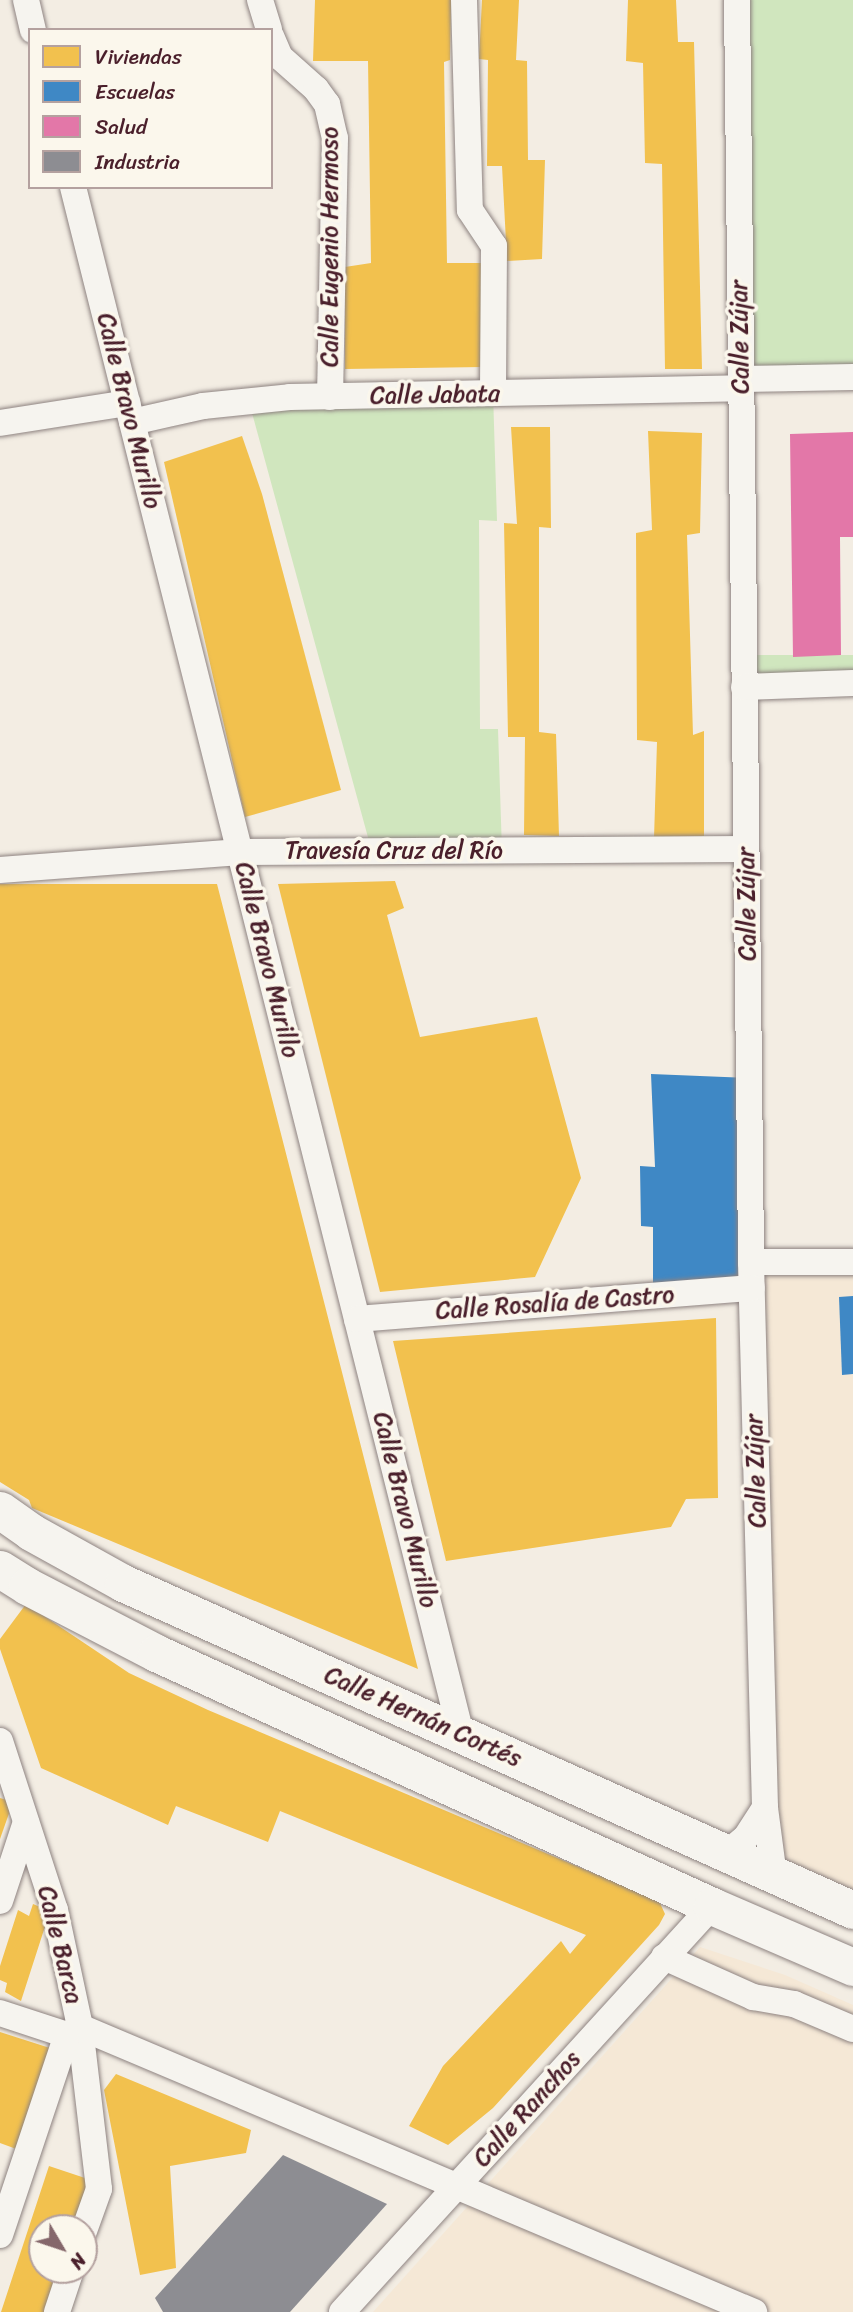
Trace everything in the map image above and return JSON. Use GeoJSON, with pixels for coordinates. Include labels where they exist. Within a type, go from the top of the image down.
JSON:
{"type":"FeatureCollection","features":[{"type":"Feature","properties":{"kind":"street"},"geometry":{"type":"LineString","coordinates":[[26,0],[33,28]]}},
{"type":"Feature","properties":{"kind":"street"},"geometry":{"type":"LineString","coordinates":[[260,0],[268,28]]}},
{"type":"Feature","properties":{"kind":"street"},"geometry":{"type":"LineString","coordinates":[[464,0],[470,210],[494,246],[493,393]]}},
{"type":"Feature","properties":{"kind":"street","name":"Calle Zújar"},"geometry":{"type":"LineString","coordinates":[[737,0],[751,1275],[765,1808],[774,1876]]}},
{"type":"Feature","properties":{"kind":"street","name":"Calle Eugenio Hermoso"},"geometry":{"type":"LineString","coordinates":[[273,41],[280,57],[316,89],[327,104],[335,138],[330,397]]}},
{"type":"Feature","properties":{"kind":"street","name":"Calle Bravo Murillo"},"geometry":{"type":"LineString","coordinates":[[73,189],[461,1734]]}},
{"type":"Feature","properties":{"kind":"street","name":"Calle Jabata"},"geometry":{"type":"LineString","coordinates":[[0,423],[330,397],[493,393],[853,377]]}},
{"type":"Feature","properties":{"kind":"street"},"geometry":{"type":"LineString","coordinates":[[744,687],[853,683]]}},
{"type":"Feature","properties":{"kind":"street","name":"Travesía Cruz del Río"},"geometry":{"type":"LineString","coordinates":[[0,870],[240,852],[746,849]]}},
{"type":"Feature","properties":{"kind":"street","name":"Calle Rosalía de Castro"},"geometry":{"type":"LineString","coordinates":[[357,1319],[853,1262]]}},
{"type":"Feature","properties":{"kind":"street","name":"Calle Hernán Cortés"},"geometry":{"type":"LineString","coordinates":[[0,1510],[31,1532],[123,1583],[853,1910]]}},
{"type":"Feature","properties":{"kind":"street"},"geometry":{"type":"LineString","coordinates":[[0,1569],[27,1586],[156,1653],[712,1906],[853,1967]]}},
{"type":"Feature","properties":{"kind":"street","name":"Calle Barca"},"geometry":{"type":"LineString","coordinates":[[0,1741],[55,1910],[74,2031],[0,2013]]}},
{"type":"Feature","properties":{"kind":"street"},"geometry":{"type":"LineString","coordinates":[[726,1854],[746,1837],[765,1808]]}},
{"type":"Feature","properties":{"kind":"street","name":"Calle Barca"},"geometry":{"type":"LineString","coordinates":[[0,1901],[26,1822]]}},
{"type":"Feature","properties":{"kind":"street","name":"Calle Ranchos"},"geometry":{"type":"LineString","coordinates":[[342,2312],[712,1906]]}},
{"type":"Feature","properties":{"kind":"street"},"geometry":{"type":"LineString","coordinates":[[664,1957],[753,1997],[794,2004],[853,2029]]}},
{"type":"Feature","properties":{"kind":"street"},"geometry":{"type":"LineString","coordinates":[[0,2235],[11,2167],[74,2031]]}},
{"type":"Feature","properties":{"kind":"street"},"geometry":{"type":"LineString","coordinates":[[74,2031],[754,2312]]}},
{"type":"Feature","properties":{"kind":"street"},"geometry":{"type":"LineString","coordinates":[[74,2031],[99,2189],[90,2214]]}},
{"type":"Feature","properties":{"kind":"street"},"geometry":{"type":"LineString","coordinates":[[57,2312],[66,2284]]}},
{"type":"Feature","properties":{"kind":"shaded area"},"geometry":{"type":"Polygon","coordinates":[[[751,1262],[853,1262],[853,1910],[774,1876],[751,1262]]]}},
{"type":"Feature","properties":{"kind":"shaded area"},"geometry":{"type":"Polygon","coordinates":[[[700,1947],[785,1975],[853,2005],[853,2312],[373,2312],[700,1947]]]}},
{"type":"Feature","properties":{"kind":"green space"},"geometry":{"type":"Polygon","coordinates":[[[737,0],[853,0],[853,379],[737,379],[737,0]]]}},
{"type":"Feature","properties":{"kind":"green space"},"geometry":{"type":"Polygon","coordinates":[[[493,393],[497,521],[479,520],[480,729],[498,729],[502,851],[372,852],[249,402],[493,393]]]}},
{"type":"Feature","properties":{"kind":"green space"},"geometry":{"type":"Polygon","coordinates":[[[744,655],[853,655],[853,683],[744,683],[744,655]]]}},
{"type":"Feature","properties":{"kind":"building: Viviendas"},"geometry":{"type":"Polygon","coordinates":[[[315,0],[451,0],[450,60],[444,62],[447,263],[487,263],[483,367],[345,369],[345,267],[371,263],[368,61],[313,61],[315,0]]]}},
{"type":"Feature","properties":{"kind":"building: Viviendas"},"geometry":{"type":"Polygon","coordinates":[[[482,0],[519,0],[516,60],[527,61],[528,160],[545,160],[542,259],[507,261],[502,166],[487,166],[488,60],[479,59],[482,0]]]}},
{"type":"Feature","properties":{"kind":"building: Viviendas"},"geometry":{"type":"Polygon","coordinates":[[[628,0],[676,0],[678,42],[694,42],[702,369],[665,369],[662,164],[645,163],[643,63],[626,61],[628,0]]]}},
{"type":"Feature","properties":{"kind":"building: Viviendas"},"geometry":{"type":"Polygon","coordinates":[[[511,427],[550,427],[551,528],[539,527],[539,732],[556,734],[559,836],[524,835],[525,737],[508,737],[504,523],[517,524],[511,427]]]}},
{"type":"Feature","properties":{"kind":"building: Viviendas"},"geometry":{"type":"Polygon","coordinates":[[[648,431],[702,433],[700,533],[687,535],[693,735],[704,731],[704,836],[654,838],[657,742],[637,740],[636,533],[652,530],[648,431]]]}},
{"type":"Feature","properties":{"kind":"building: Viviendas"},"geometry":{"type":"Polygon","coordinates":[[[242,436],[262,494],[341,790],[245,817],[164,462],[242,436]]]}},
{"type":"Feature","properties":{"kind":"building: Viviendas"},"geometry":{"type":"Polygon","coordinates":[[[395,881],[404,908],[387,915],[420,1037],[537,1017],[581,1178],[535,1277],[380,1292],[278,884],[395,881]]]}},
{"type":"Feature","properties":{"kind":"building: Viviendas"},"geometry":{"type":"Polygon","coordinates":[[[0,884],[217,884],[418,1669],[32,1508],[29,1500],[0,1482],[0,884]]]}},
{"type":"Feature","properties":{"kind":"building: Viviendas"},"geometry":{"type":"Polygon","coordinates":[[[716,1318],[718,1498],[686,1499],[671,1527],[446,1561],[393,1341],[716,1318]]]}},
{"type":"Feature","properties":{"kind":"building: Viviendas"},"geometry":{"type":"Polygon","coordinates":[[[26,1604],[129,1673],[208,1710],[659,1901],[665,1914],[659,1925],[493,2108],[448,2145],[409,2126],[443,2066],[561,1941],[570,1954],[586,1935],[280,1811],[268,1842],[176,1806],[168,1825],[41,1768],[0,1649],[0,1639],[26,1604]]]}},
{"type":"Feature","properties":{"kind":"building: Viviendas"},"geometry":{"type":"Polygon","coordinates":[[[0,1798],[13,1802],[0,1839],[0,1798]]]}},
{"type":"Feature","properties":{"kind":"building: Viviendas"},"geometry":{"type":"Polygon","coordinates":[[[33,1904],[50,1911],[21,2001],[5,1992],[7,1983],[0,1980],[0,1966],[18,1910],[29,1916],[33,1904]]]}},
{"type":"Feature","properties":{"kind":"building: Viviendas"},"geometry":{"type":"Polygon","coordinates":[[[0,2032],[53,2049],[19,2150],[0,2143],[0,2032]]]}},
{"type":"Feature","properties":{"kind":"building: Viviendas"},"geometry":{"type":"Polygon","coordinates":[[[116,2074],[251,2130],[246,2153],[170,2166],[176,2268],[140,2275],[104,2090],[116,2074]]]}},
{"type":"Feature","properties":{"kind":"building: Viviendas"},"geometry":{"type":"Polygon","coordinates":[[[49,2166],[91,2180],[80,2214],[33,2214],[49,2166]]]}},
{"type":"Feature","properties":{"kind":"building: Viviendas"},"geometry":{"type":"Polygon","coordinates":[[[28,2230],[28,2284],[56,2284],[47,2312],[1,2312],[28,2230]]]}},
{"type":"Feature","properties":{"kind":"building: Escuelas"},"geometry":{"type":"Polygon","coordinates":[[[651,1074],[749,1078],[752,1288],[653,1296],[653,1227],[641,1226],[640,1166],[655,1167],[651,1074]]]}},
{"type":"Feature","properties":{"kind":"building: Escuelas"},"geometry":{"type":"Polygon","coordinates":[[[853,1296],[853,1374],[842,1375],[839,1297],[853,1296]]]}},
{"type":"Feature","properties":{"kind":"building: Salud"},"geometry":{"type":"Polygon","coordinates":[[[853,432],[853,537],[840,537],[841,655],[793,657],[790,434],[853,432]]]}},
{"type":"Feature","properties":{"kind":"building: Industria"},"geometry":{"type":"Polygon","coordinates":[[[283,2155],[387,2204],[290,2312],[163,2312],[155,2298],[283,2155]]]}}]}
